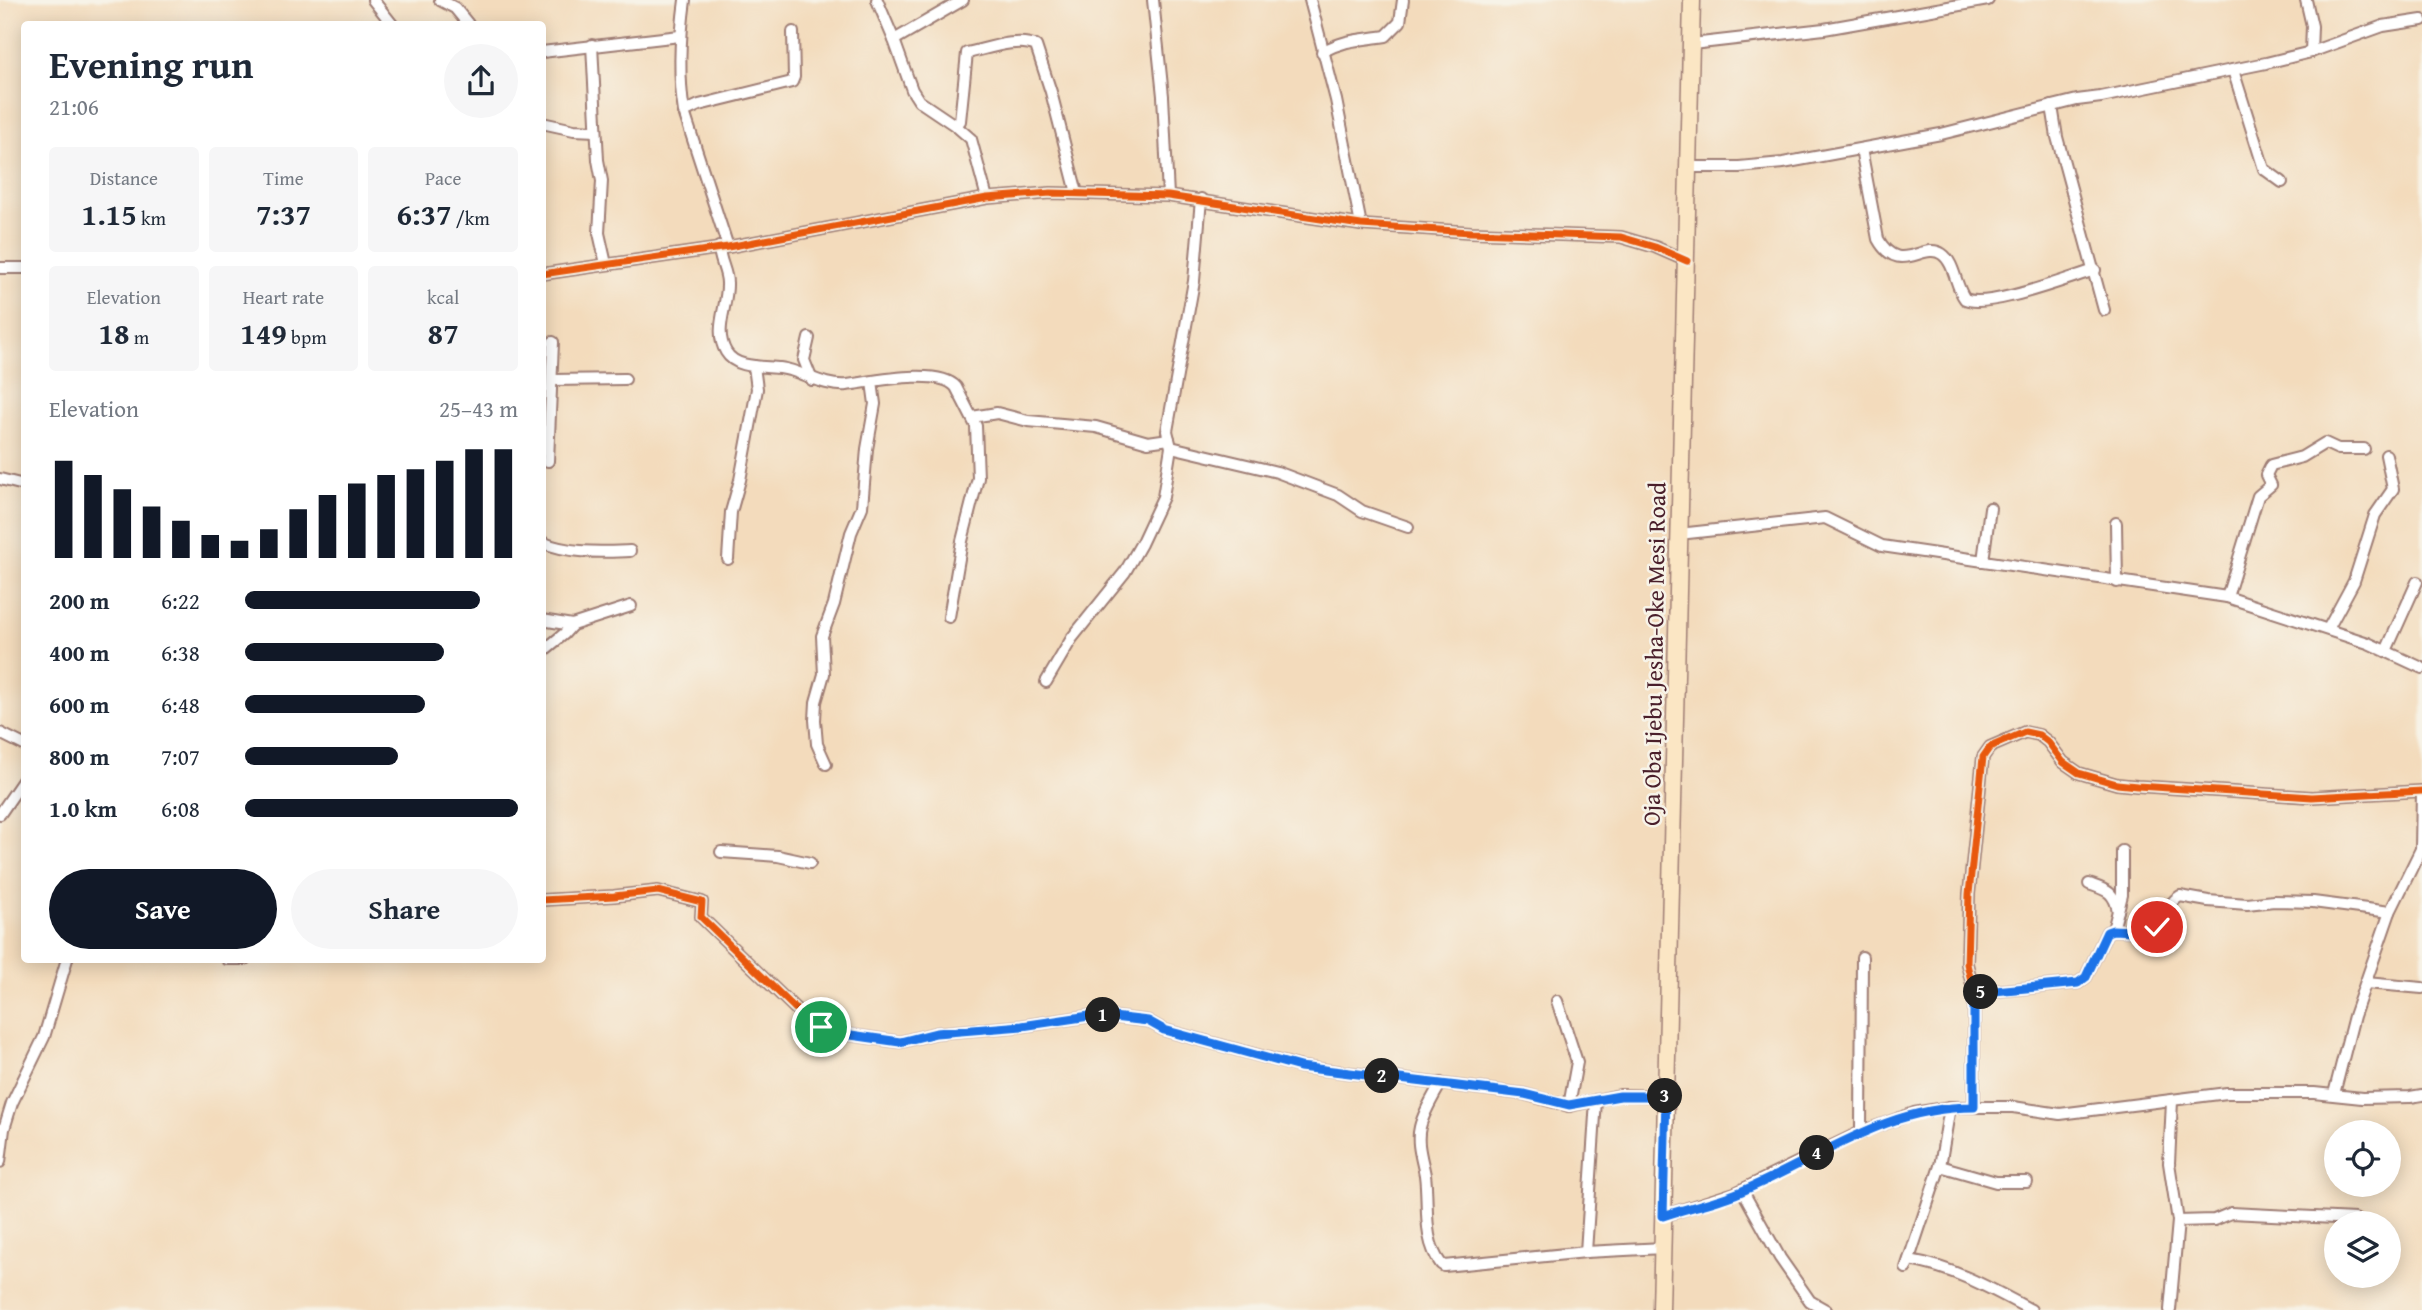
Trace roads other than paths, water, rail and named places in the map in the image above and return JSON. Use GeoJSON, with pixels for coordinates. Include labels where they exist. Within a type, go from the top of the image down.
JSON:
{"type":"FeatureCollection","features":[{"type":"Feature","properties":{"kind":"main road","name":"Oja Oba Ijebu Jesha-Oke Mesi Road"},"geometry":{"type":"LineString","coordinates":[[1661,1310],[1692,0]]}},
{"type":"Feature","properties":{"kind":"street"},"geometry":{"type":"LineString","coordinates":[[373,0],[390,21]]}},
{"type":"Feature","properties":{"kind":"street"},"geometry":{"type":"LineString","coordinates":[[440,0],[455,8],[466,21]]}},
{"type":"Feature","properties":{"kind":"street"},"geometry":{"type":"LineString","coordinates":[[687,0],[682,36],[684,112],[723,247],[721,264],[727,280],[722,342],[729,356],[754,366],[783,369],[824,384],[843,385],[904,378],[945,380],[956,387],[976,426],[978,478],[962,541],[949,617]]}},
{"type":"Feature","properties":{"kind":"street"},"geometry":{"type":"LineString","coordinates":[[877,0],[912,90],[919,101],[971,139],[987,198]]}},
{"type":"Feature","properties":{"kind":"street"},"geometry":{"type":"LineString","coordinates":[[894,40],[963,0]]}},
{"type":"Feature","properties":{"kind":"street"},"geometry":{"type":"LineString","coordinates":[[1153,0],[1162,84],[1168,196]]}},
{"type":"Feature","properties":{"kind":"street"},"geometry":{"type":"LineString","coordinates":[[1310,0],[1336,100],[1361,225]]}},
{"type":"Feature","properties":{"kind":"street"},"geometry":{"type":"LineString","coordinates":[[1322,52],[1336,44],[1359,37],[1386,36],[1400,22],[1403,0]]}},
{"type":"Feature","properties":{"kind":"street"},"geometry":{"type":"LineString","coordinates":[[1692,44],[1824,29],[1984,0]]}},
{"type":"Feature","properties":{"kind":"street"},"geometry":{"type":"LineString","coordinates":[[2306,0],[2312,26],[2311,51]]}},
{"type":"Feature","properties":{"kind":"street"},"geometry":{"type":"LineString","coordinates":[[1688,167],[1775,164],[1941,134],[2052,106],[2311,51],[2383,26],[2422,20]]}},
{"type":"Feature","properties":{"kind":"street"},"geometry":{"type":"LineString","coordinates":[[684,112],[699,104],[792,82],[793,32]]}},
{"type":"Feature","properties":{"kind":"street"},"geometry":{"type":"LineString","coordinates":[[546,51],[682,36]]}},
{"type":"Feature","properties":{"kind":"street"},"geometry":{"type":"LineString","coordinates":[[956,126],[960,121],[967,53],[1018,43],[1028,42],[1036,46],[1048,80],[1077,193]]}},
{"type":"Feature","properties":{"kind":"street"},"geometry":{"type":"LineString","coordinates":[[592,45],[596,131],[602,181],[599,233],[606,264]]}},
{"type":"Feature","properties":{"kind":"street"},"geometry":{"type":"LineString","coordinates":[[2233,69],[2264,169],[2281,182]]}},
{"type":"Feature","properties":{"kind":"street"},"geometry":{"type":"LineString","coordinates":[[2052,106],[2057,137],[2104,310]]}},
{"type":"Feature","properties":{"kind":"street"},"geometry":{"type":"LineString","coordinates":[[546,124],[574,130],[596,131]]}},
{"type":"Feature","properties":{"kind":"street"},"geometry":{"type":"LineString","coordinates":[[1861,149],[1878,239],[1884,248],[1898,257],[1941,253],[1950,264],[1965,299],[1971,302],[1988,301],[2095,270]]}},
{"type":"Feature","properties":{"kind":"street"},"geometry":{"type":"LineString","coordinates":[[546,273],[723,247],[987,198],[1077,193],[1168,196],[1361,225],[1621,237],[1655,247],[1687,261]]}},
{"type":"Feature","properties":{"kind":"street"},"geometry":{"type":"LineString","coordinates":[[1046,682],[1072,638],[1125,572],[1163,496],[1170,443],[1167,431],[1194,281],[1201,200]]}},
{"type":"Feature","properties":{"kind":"street"},"geometry":{"type":"LineString","coordinates":[[0,268],[21,268]]}},
{"type":"Feature","properties":{"kind":"street"},"geometry":{"type":"LineString","coordinates":[[809,338],[804,360],[813,380]]}},
{"type":"Feature","properties":{"kind":"street"},"geometry":{"type":"LineString","coordinates":[[548,461],[552,342]]}},
{"type":"Feature","properties":{"kind":"street"},"geometry":{"type":"LineString","coordinates":[[783,369],[804,360]]}},
{"type":"Feature","properties":{"kind":"street"},"geometry":{"type":"LineString","coordinates":[[728,559],[731,512],[740,480],[757,389],[754,366]]}},
{"type":"Feature","properties":{"kind":"street"},"geometry":{"type":"LineString","coordinates":[[552,380],[625,379]]}},
{"type":"Feature","properties":{"kind":"street"},"geometry":{"type":"LineString","coordinates":[[826,764],[817,744],[815,720],[816,702],[824,674],[822,636],[834,604],[851,533],[862,507],[875,404],[872,382]]}},
{"type":"Feature","properties":{"kind":"street"},"geometry":{"type":"LineString","coordinates":[[972,417],[997,413],[1028,421],[1096,427],[1148,442],[1170,443],[1277,472],[1338,495],[1362,511],[1408,527]]}},
{"type":"Feature","properties":{"kind":"street"},"geometry":{"type":"LineString","coordinates":[[2227,597],[2258,496],[2271,485],[2266,475],[2271,465],[2302,457],[2325,443],[2338,449],[2364,449]]}},
{"type":"Feature","properties":{"kind":"street"},"geometry":{"type":"LineString","coordinates":[[2328,629],[2354,581],[2375,515],[2393,489],[2386,455]]}},
{"type":"Feature","properties":{"kind":"street"},"geometry":{"type":"LineString","coordinates":[[0,479],[21,484]]}},
{"type":"Feature","properties":{"kind":"street"},"geometry":{"type":"LineString","coordinates":[[1983,561],[1990,508]]}},
{"type":"Feature","properties":{"kind":"street"},"geometry":{"type":"LineString","coordinates":[[1679,534],[1825,518],[1882,546],[2227,597],[2328,629],[2422,668]]}},
{"type":"Feature","properties":{"kind":"street"},"geometry":{"type":"LineString","coordinates":[[2116,523],[2118,582]]}},
{"type":"Feature","properties":{"kind":"street"},"geometry":{"type":"LineString","coordinates":[[546,544],[582,550],[630,551]]}},
{"type":"Feature","properties":{"kind":"street"},"geometry":{"type":"LineString","coordinates":[[2386,651],[2417,582]]}},
{"type":"Feature","properties":{"kind":"street"},"geometry":{"type":"LineString","coordinates":[[546,621],[572,625],[631,606]]}},
{"type":"Feature","properties":{"kind":"street"},"geometry":{"type":"LineString","coordinates":[[546,649],[572,625]]}},
{"type":"Feature","properties":{"kind":"street"},"geometry":{"type":"LineString","coordinates":[[1974,1107],[1974,993],[1966,964],[1979,780],[1983,757],[1990,747],[2025,732],[2039,735],[2057,750],[2063,762],[2079,773],[2117,784],[2312,797],[2422,791],[2421,849],[2390,912],[2354,1016],[2334,1094]]}},
{"type":"Feature","properties":{"kind":"street"},"geometry":{"type":"LineString","coordinates":[[0,733],[21,744]]}},
{"type":"Feature","properties":{"kind":"street"},"geometry":{"type":"LineString","coordinates":[[0,814],[21,783]]}},
{"type":"Feature","properties":{"kind":"street"},"geometry":{"type":"LineString","coordinates":[[2113,930],[2122,895],[2122,851]]}},
{"type":"Feature","properties":{"kind":"street"},"geometry":{"type":"LineString","coordinates":[[721,852],[778,856],[810,863]]}},
{"type":"Feature","properties":{"kind":"street"},"geometry":{"type":"LineString","coordinates":[[2089,884],[2106,890],[2116,899],[2119,914]]}},
{"type":"Feature","properties":{"kind":"street"},"geometry":{"type":"LineString","coordinates":[[546,900],[614,897],[659,891],[702,902],[701,917],[721,938],[804,1017],[837,1033],[900,1042],[936,1033],[1022,1026],[1096,1015],[1129,1017],[1148,1021],[1164,1030],[1300,1067],[1524,1094],[1569,1105],[1620,1096],[1666,1096]]}},
{"type":"Feature","properties":{"kind":"street"},"geometry":{"type":"LineString","coordinates":[[1974,993],[2078,983],[2086,977],[2104,935],[2113,930],[2151,932],[2180,896],[2247,904],[2274,901],[2313,902],[2390,912]]}},
{"type":"Feature","properties":{"kind":"street"},"geometry":{"type":"LineString","coordinates":[[1861,1132],[1862,957]]}},
{"type":"Feature","properties":{"kind":"street"},"geometry":{"type":"LineString","coordinates":[[0,1162],[4,1129],[12,1103],[44,1037],[66,963]]}},
{"type":"Feature","properties":{"kind":"street"},"geometry":{"type":"LineString","coordinates":[[2366,983],[2422,988]]}},
{"type":"Feature","properties":{"kind":"street"},"geometry":{"type":"LineString","coordinates":[[1558,1001],[1577,1062],[1569,1105]]}},
{"type":"Feature","properties":{"kind":"street"},"geometry":{"type":"LineString","coordinates":[[1441,1083],[1425,1111],[1419,1130],[1425,1176],[1427,1228],[1438,1261],[1444,1266],[1586,1252],[1663,1248]]}},
{"type":"Feature","properties":{"kind":"street"},"geometry":{"type":"LineString","coordinates":[[1663,1216],[1742,1190],[1861,1132],[1914,1113],[1950,1107],[2013,1107],[2060,1114],[2227,1093],[2334,1094],[2362,1098],[2422,1095]]}},
{"type":"Feature","properties":{"kind":"street"},"geometry":{"type":"LineString","coordinates":[[1586,1252],[1596,1100]]}},
{"type":"Feature","properties":{"kind":"street"},"geometry":{"type":"LineString","coordinates":[[2170,1310],[2178,1221],[2169,1163],[2172,1101]]}},
{"type":"Feature","properties":{"kind":"street"},"geometry":{"type":"LineString","coordinates":[[1950,1107],[1940,1167],[1907,1264],[1929,1263],[1980,1282],[2031,1310]]}},
{"type":"Feature","properties":{"kind":"street"},"geometry":{"type":"LineString","coordinates":[[1940,1167],[1996,1182],[2027,1182]]}},
{"type":"Feature","properties":{"kind":"street"},"geometry":{"type":"LineString","coordinates":[[1742,1190],[1780,1258],[1810,1301],[1826,1310]]}},
{"type":"Feature","properties":{"kind":"street"},"geometry":{"type":"LineString","coordinates":[[2178,1221],[2214,1220],[2231,1213],[2324,1218]]}}]}
